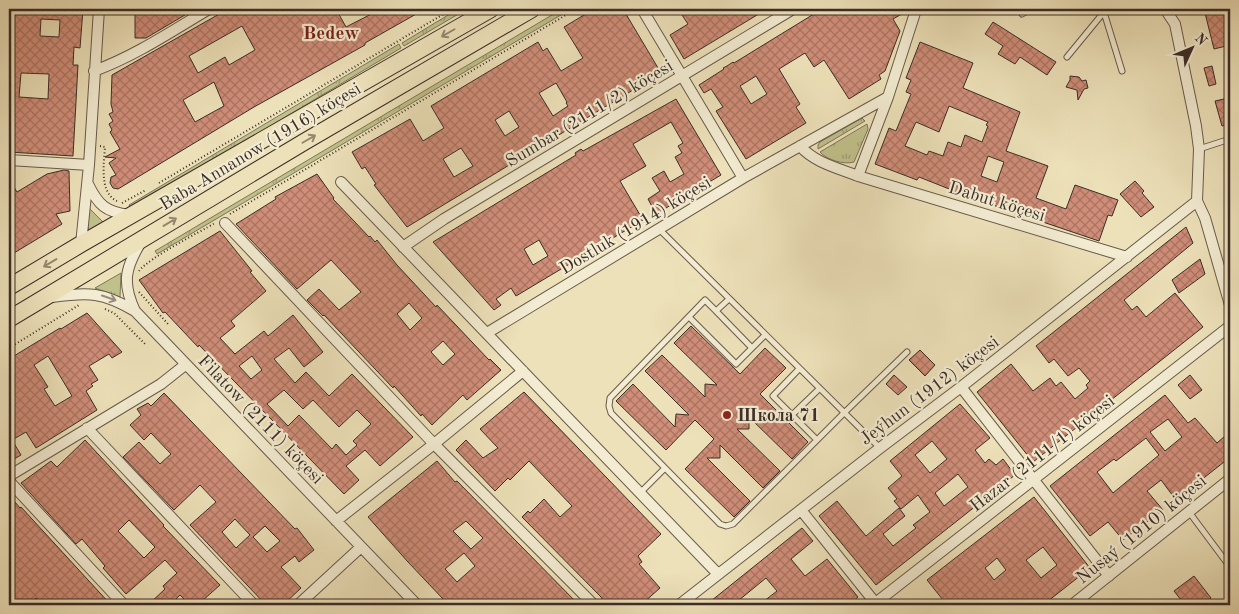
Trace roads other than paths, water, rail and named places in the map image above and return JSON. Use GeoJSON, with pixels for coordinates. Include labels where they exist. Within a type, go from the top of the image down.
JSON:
{"type":"FeatureCollection","features":[{"type":"Feature","properties":{"kind":"main road","name":"Baba Annanow (1916) köçesi"},"geometry":{"type":"LineString","coordinates":[[9,287],[491,9]]}},
{"type":"Feature","properties":{"kind":"main road","name":"Baba Annanow (1916) köçesi"},"geometry":{"type":"LineString","coordinates":[[9,319],[304,142],[532,9]]}},
{"type":"Feature","properties":{"kind":"street"},"geometry":{"type":"LineString","coordinates":[[81,244],[89,165],[99,9]]}},
{"type":"Feature","properties":{"kind":"street"},"geometry":{"type":"LineString","coordinates":[[94,71],[112,65],[135,53],[209,9]]}},
{"type":"Feature","properties":{"kind":"street"},"geometry":{"type":"LineString","coordinates":[[642,9],[744,178]]}},
{"type":"Feature","properties":{"kind":"street","name":"Sumbar (2111/2) köçesi"},"geometry":{"type":"LineString","coordinates":[[403,247],[444,219],[793,9]]}},
{"type":"Feature","properties":{"kind":"street"},"geometry":{"type":"LineString","coordinates":[[858,176],[888,97],[916,13],[913,9]]}},
{"type":"Feature","properties":{"kind":"street"},"geometry":{"type":"LineString","coordinates":[[1165,9],[1174,24],[1196,126],[1199,149],[1198,201],[1205,218],[1230,305]]}},
{"type":"Feature","properties":{"kind":"street","name":"Dostluk (1914) köçesi"},"geometry":{"type":"LineString","coordinates":[[487,333],[744,178],[888,97]]}},
{"type":"Feature","properties":{"kind":"street","name":"Dabut köçesi"},"geometry":{"type":"LineString","coordinates":[[800,146],[819,161],[858,176],[1127,257]]}},
{"type":"Feature","properties":{"kind":"street"},"geometry":{"type":"LineString","coordinates":[[9,160],[89,165]]}},
{"type":"Feature","properties":{"kind":"street"},"geometry":{"type":"LineString","coordinates":[[341,182],[718,574]]}},
{"type":"Feature","properties":{"kind":"street"},"geometry":{"type":"LineString","coordinates":[[87,184],[100,205],[117,214],[130,216]]}},
{"type":"Feature","properties":{"kind":"street","name":"Jeýhun (1912) köçesi"},"geometry":{"type":"LineString","coordinates":[[679,605],[1198,201]]}},
{"type":"Feature","properties":{"kind":"street"},"geometry":{"type":"LineString","coordinates":[[226,219],[434,444],[594,605]]}},
{"type":"Feature","properties":{"kind":"street","name":"Filatow (2111) köçesi"},"geometry":{"type":"LineString","coordinates":[[143,239],[129,267],[126,284],[128,296],[135,311],[417,605]]}},
{"type":"Feature","properties":{"kind":"street"},"geometry":{"type":"LineString","coordinates":[[46,298],[70,295],[106,296],[135,311]]}},
{"type":"Feature","properties":{"kind":"street","name":"Hazar (2111/1) köçesi"},"geometry":{"type":"LineString","coordinates":[[875,605],[1230,326]]}},
{"type":"Feature","properties":{"kind":"street"},"geometry":{"type":"LineString","coordinates":[[9,476],[161,384],[185,365]]}},
{"type":"Feature","properties":{"kind":"street"},"geometry":{"type":"LineString","coordinates":[[336,521],[523,371]]}},
{"type":"Feature","properties":{"kind":"street"},"geometry":{"type":"LineString","coordinates":[[961,387],[1109,576]]}},
{"type":"Feature","properties":{"kind":"street"},"geometry":{"type":"LineString","coordinates":[[87,428],[254,605]]}},
{"type":"Feature","properties":{"kind":"street","name":"Nusaý (1910) köçesi"},"geometry":{"type":"LineString","coordinates":[[1072,605],[1230,479]]}},
{"type":"Feature","properties":{"kind":"street"},"geometry":{"type":"LineString","coordinates":[[9,481],[124,605]]}},
{"type":"Feature","properties":{"kind":"street"},"geometry":{"type":"LineString","coordinates":[[801,510],[875,605]]}},
{"type":"Feature","properties":{"kind":"street"},"geometry":{"type":"LineString","coordinates":[[298,605],[361,547]]}},
{"type":"Feature","properties":{"kind":"lane"},"geometry":{"type":"LineString","coordinates":[[1022,14],[1031,9]]}},
{"type":"Feature","properties":{"kind":"lane"},"geometry":{"type":"LineString","coordinates":[[1067,57],[1103,10]]}},
{"type":"Feature","properties":{"kind":"lane"},"geometry":{"type":"LineString","coordinates":[[1103,10],[1122,71]]}},
{"type":"Feature","properties":{"kind":"lane"},"geometry":{"type":"LineString","coordinates":[[1199,149],[1230,139]]}},
{"type":"Feature","properties":{"kind":"lane"},"geometry":{"type":"LineString","coordinates":[[658,229],[880,448]]}},
{"type":"Feature","properties":{"kind":"lane"},"geometry":{"type":"LineString","coordinates":[[716,311],[728,299]]}},
{"type":"Feature","properties":{"kind":"lane"},"geometry":{"type":"LineString","coordinates":[[752,348],[705,300],[610,398],[609,406],[611,413],[720,524],[726,526],[733,524],[907,352]]}},
{"type":"Feature","properties":{"kind":"lane"},"geometry":{"type":"LineString","coordinates":[[689,317],[736,364],[765,335]]}},
{"type":"Feature","properties":{"kind":"lane"},"geometry":{"type":"LineString","coordinates":[[799,369],[772,396],[818,440]]}},
{"type":"Feature","properties":{"kind":"lane"},"geometry":{"type":"LineString","coordinates":[[792,415],[819,389]]}},
{"type":"Feature","properties":{"kind":"lane"},"geometry":{"type":"LineString","coordinates":[[641,492],[665,468]]}},
{"type":"Feature","properties":{"kind":"lane"},"geometry":{"type":"LineString","coordinates":[[1188,512],[1230,567]]}},
{"type":"Feature","properties":{"kind":"place","name":"Школа 71"},"geometry":{"type":"Point","coordinates":[727,415]}},
{"type":"Feature","properties":{"kind":"district","name":"Bedew"},"geometry":{"type":"Point","coordinates":[331,32]}}]}
